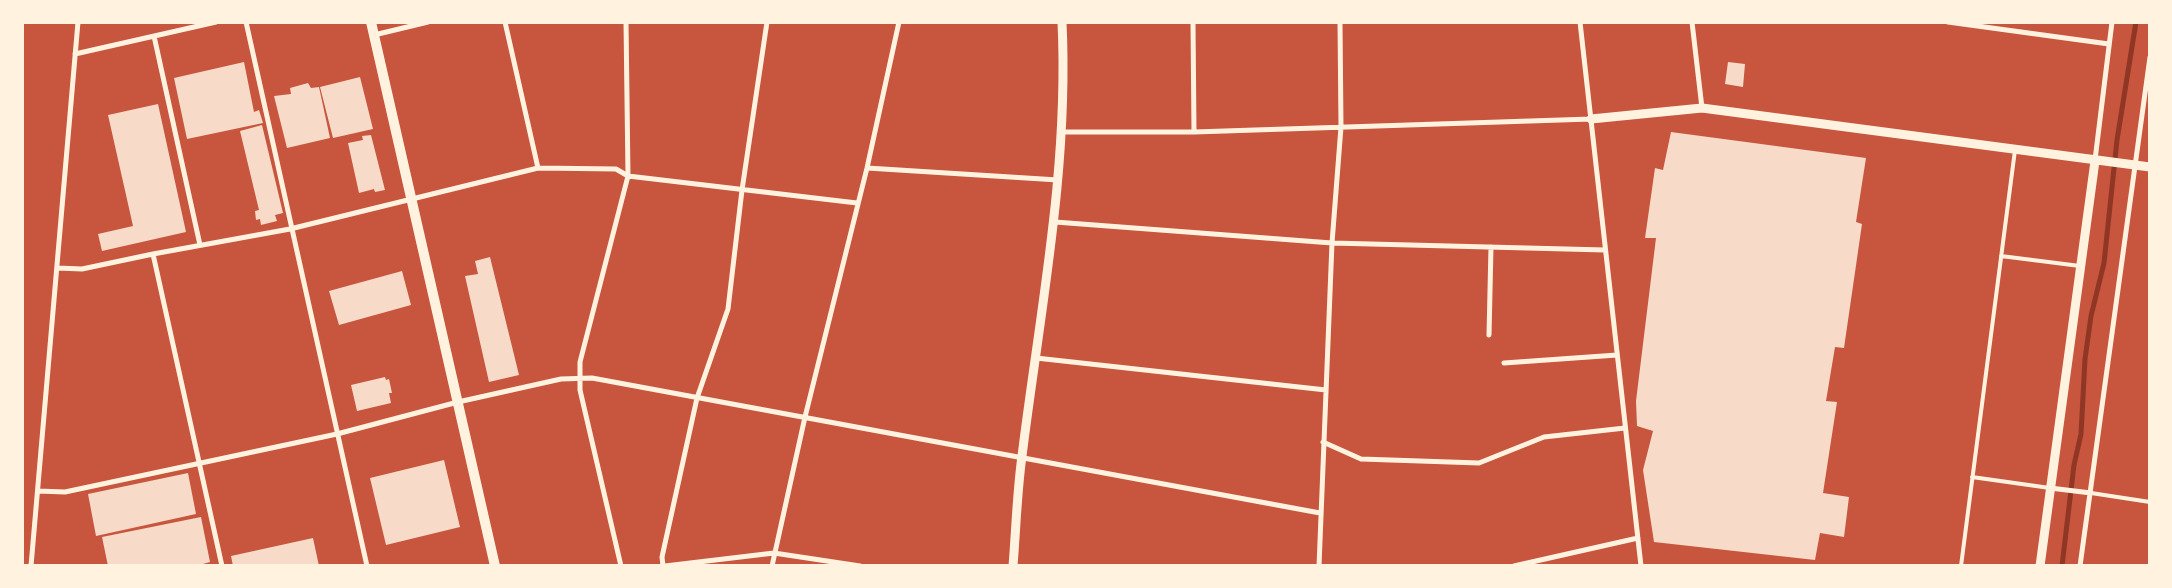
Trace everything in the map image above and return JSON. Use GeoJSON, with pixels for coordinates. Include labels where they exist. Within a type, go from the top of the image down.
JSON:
{"type":"FeatureCollection","features":[{"type":"Feature","properties":{"kind":"main road"},"geometry":{"type":"LineString","coordinates":[[371,22],[495,566]]}},
{"type":"Feature","properties":{"kind":"street"},"geometry":{"type":"LineString","coordinates":[[31,566],[78,22]]}},
{"type":"Feature","properties":{"kind":"street"},"geometry":{"type":"LineString","coordinates":[[75,54],[216,22]]}},
{"type":"Feature","properties":{"kind":"street"},"geometry":{"type":"LineString","coordinates":[[246,22],[290,229],[367,566]]}},
{"type":"Feature","properties":{"kind":"street"},"geometry":{"type":"LineString","coordinates":[[374,35],[428,22]]}},
{"type":"Feature","properties":{"kind":"street"},"geometry":{"type":"LineString","coordinates":[[505,22],[538,168]]}},
{"type":"Feature","properties":{"kind":"street"},"geometry":{"type":"LineString","coordinates":[[621,566],[580,390],[579,377],[580,362],[628,176],[626,22]]}},
{"type":"Feature","properties":{"kind":"street"},"geometry":{"type":"LineString","coordinates":[[767,22],[742,190],[728,309],[697,398],[662,557],[664,566],[774,553],[860,566]]}},
{"type":"Feature","properties":{"kind":"street"},"geometry":{"type":"LineString","coordinates":[[772,566],[805,416],[867,168],[898,22]]}},
{"type":"Feature","properties":{"kind":"street"},"geometry":{"type":"LineString","coordinates":[[1013,566],[1021,457],[1055,222],[1062,132],[1062,22]]}},
{"type":"Feature","properties":{"kind":"street"},"geometry":{"type":"LineString","coordinates":[[1193,22],[1194,132]]}},
{"type":"Feature","properties":{"kind":"street"},"geometry":{"type":"LineString","coordinates":[[1319,566],[1332,243],[1341,127],[1340,22]]}},
{"type":"Feature","properties":{"kind":"street"},"geometry":{"type":"LineString","coordinates":[[1580,22],[1641,566]]}},
{"type":"Feature","properties":{"kind":"street"},"geometry":{"type":"LineString","coordinates":[[1692,22],[1702,108]]}},
{"type":"Feature","properties":{"kind":"street"},"geometry":{"type":"LineString","coordinates":[[1948,22],[2109,44]]}},
{"type":"Feature","properties":{"kind":"street"},"geometry":{"type":"LineString","coordinates":[[2040,566],[2112,22]]}},
{"type":"Feature","properties":{"kind":"street"},"geometry":{"type":"LineString","coordinates":[[154,36],[200,245]]}},
{"type":"Feature","properties":{"kind":"street"},"geometry":{"type":"LineString","coordinates":[[2080,566],[2150,57]]}},
{"type":"Feature","properties":{"kind":"street"},"geometry":{"type":"LineString","coordinates":[[1062,132],[1194,132],[1591,119],[1702,108],[2150,167]]}},
{"type":"Feature","properties":{"kind":"street"},"geometry":{"type":"LineString","coordinates":[[57,268],[82,269],[290,229],[412,197],[538,168],[616,169],[628,176],[857,203]]}},
{"type":"Feature","properties":{"kind":"street"},"geometry":{"type":"LineString","coordinates":[[867,168],[1058,180]]}},
{"type":"Feature","properties":{"kind":"street"},"geometry":{"type":"LineString","coordinates":[[1055,222],[1332,243],[1605,250]]}},
{"type":"Feature","properties":{"kind":"street"},"geometry":{"type":"LineString","coordinates":[[1489,335],[1491,247]]}},
{"type":"Feature","properties":{"kind":"street"},"geometry":{"type":"LineString","coordinates":[[153,254],[222,566]]}},
{"type":"Feature","properties":{"kind":"street"},"geometry":{"type":"LineString","coordinates":[[1504,364],[1617,355]]}},
{"type":"Feature","properties":{"kind":"street"},"geometry":{"type":"LineString","coordinates":[[1036,358],[1326,390]]}},
{"type":"Feature","properties":{"kind":"street"},"geometry":{"type":"LineString","coordinates":[[38,491],[64,492],[337,434],[458,402],[579,377],[805,416],[1320,513]]}},
{"type":"Feature","properties":{"kind":"street"},"geometry":{"type":"LineString","coordinates":[[1323,442],[1361,459],[1479,463],[1544,437],[1625,428]]}},
{"type":"Feature","properties":{"kind":"street"},"geometry":{"type":"LineString","coordinates":[[2050,488],[2091,493]]}},
{"type":"Feature","properties":{"kind":"street"},"geometry":{"type":"LineString","coordinates":[[1514,566],[1638,538]]}},
{"type":"Feature","properties":{"kind":"lane"},"geometry":{"type":"LineString","coordinates":[[1961,566],[2015,150]]}},
{"type":"Feature","properties":{"kind":"lane"},"geometry":{"type":"LineString","coordinates":[[2001,256],[2080,266]]}},
{"type":"Feature","properties":{"kind":"lane"},"geometry":{"type":"LineString","coordinates":[[1972,478],[2050,488]]}},
{"type":"Feature","properties":{"kind":"lane"},"geometry":{"type":"LineString","coordinates":[[2091,493],[2150,502]]}},
{"type":"Feature","properties":{"kind":"building"},"geometry":{"type":"Polygon","coordinates":[[[244,62],[254,112],[259,110],[263,123],[187,139],[174,78],[244,62]]]}},
{"type":"Feature","properties":{"kind":"building"},"geometry":{"type":"Polygon","coordinates":[[[1728,62],[1745,64],[1743,87],[1725,84],[1728,62]]]}},
{"type":"Feature","properties":{"kind":"building"},"geometry":{"type":"Polygon","coordinates":[[[360,77],[373,129],[333,138],[320,87],[360,77]]]}},
{"type":"Feature","properties":{"kind":"building"},"geometry":{"type":"Polygon","coordinates":[[[308,83],[311,88],[319,87],[330,138],[287,148],[274,96],[291,94],[290,88],[308,83]]]}},
{"type":"Feature","properties":{"kind":"building"},"geometry":{"type":"Polygon","coordinates":[[[158,104],[186,232],[102,251],[98,234],[133,226],[108,115],[158,104]]]}},
{"type":"Feature","properties":{"kind":"building"},"geometry":{"type":"Polygon","coordinates":[[[262,125],[283,213],[275,215],[277,221],[261,225],[260,219],[256,220],[255,211],[259,210],[240,131],[262,125]]]}},
{"type":"Feature","properties":{"kind":"building"},"geometry":{"type":"Polygon","coordinates":[[[1671,132],[1866,158],[1856,222],[1862,224],[1844,348],[1835,347],[1826,401],[1837,402],[1823,493],[1849,497],[1844,537],[1820,533],[1815,560],[1654,542],[1643,470],[1653,431],[1637,426],[1636,401],[1656,238],[1645,238],[1655,168],[1663,170],[1671,132]]]}},
{"type":"Feature","properties":{"kind":"building"},"geometry":{"type":"Polygon","coordinates":[[[371,135],[385,190],[375,192],[374,189],[359,193],[348,143],[363,140],[362,136],[371,135]]]}},
{"type":"Feature","properties":{"kind":"building"},"geometry":{"type":"Polygon","coordinates":[[[490,257],[519,375],[489,382],[465,276],[478,274],[475,261],[490,257]]]}},
{"type":"Feature","properties":{"kind":"building"},"geometry":{"type":"Polygon","coordinates":[[[402,271],[411,305],[339,325],[329,291],[402,271]]]}},
{"type":"Feature","properties":{"kind":"building"},"geometry":{"type":"Polygon","coordinates":[[[385,377],[386,380],[389,379],[392,393],[389,393],[391,403],[357,411],[351,385],[385,377]]]}},
{"type":"Feature","properties":{"kind":"building"},"geometry":{"type":"Polygon","coordinates":[[[444,460],[460,527],[386,545],[370,478],[444,460]]]}},
{"type":"Feature","properties":{"kind":"building"},"geometry":{"type":"Polygon","coordinates":[[[188,473],[196,514],[96,536],[88,494],[188,473]]]}},
{"type":"Feature","properties":{"kind":"building"},"geometry":{"type":"Polygon","coordinates":[[[201,517],[210,562],[196,566],[108,566],[102,537],[201,517]]]}},
{"type":"Feature","properties":{"kind":"building"},"geometry":{"type":"Polygon","coordinates":[[[313,538],[319,566],[233,566],[231,556],[313,538]]]}},
{"type":"Feature","properties":{"kind":"waterway"},"geometry":{"type":"LineString","coordinates":[[2062,566],[2074,465],[2081,434],[2085,359],[2091,316],[2104,263],[2117,140],[2136,22]]}}]}
